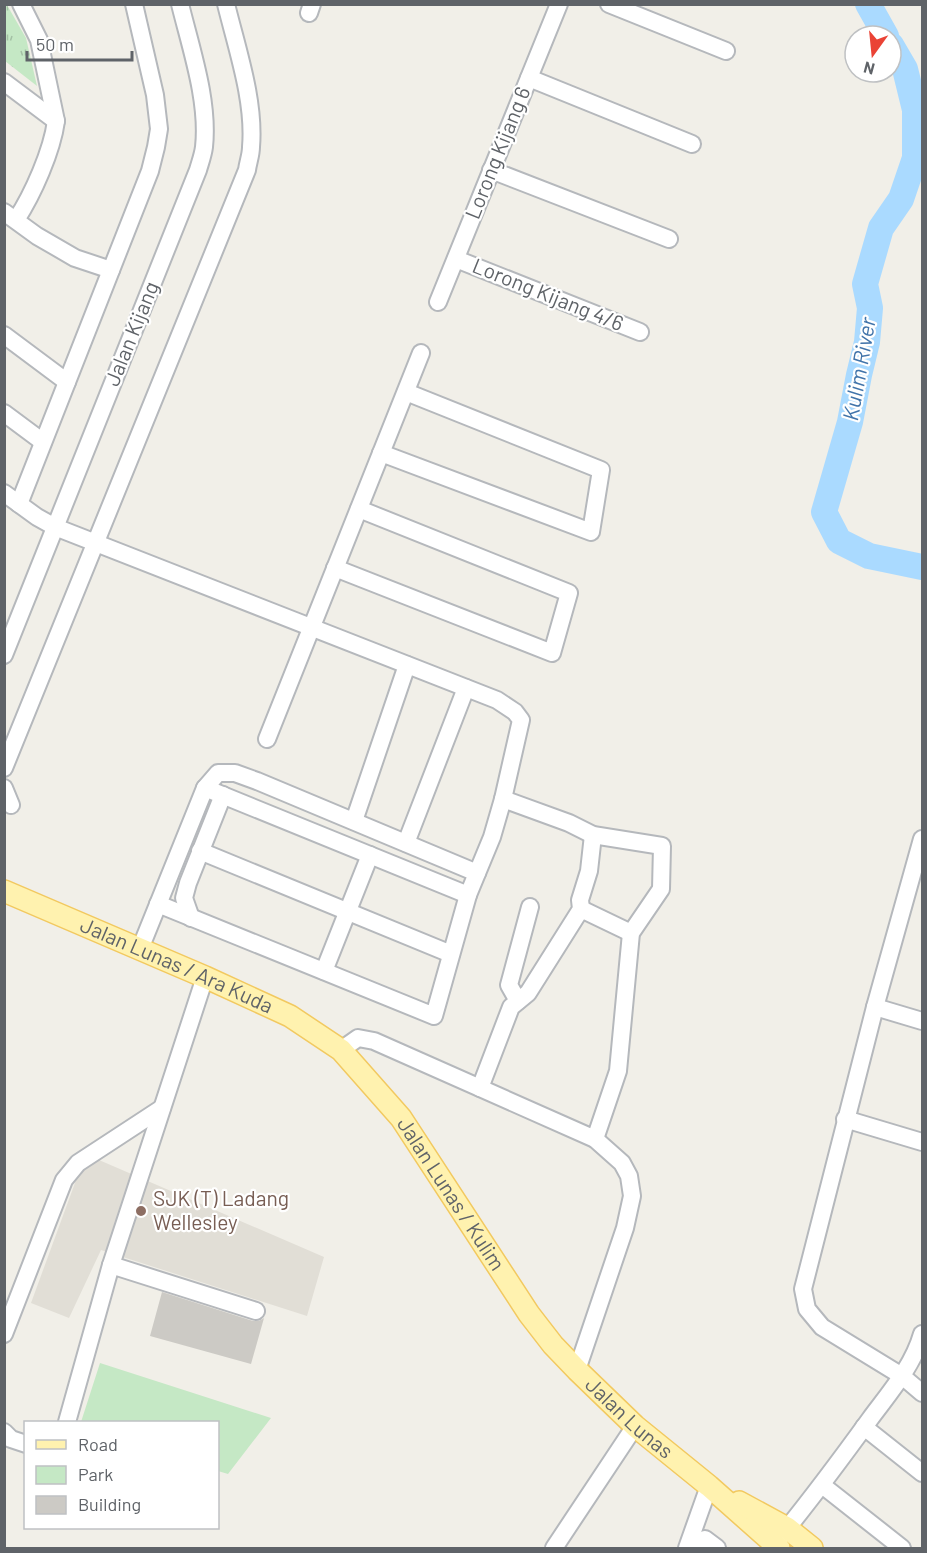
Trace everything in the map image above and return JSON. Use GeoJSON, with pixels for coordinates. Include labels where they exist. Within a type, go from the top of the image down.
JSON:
{"type":"FeatureCollection","features":[{"type":"Feature","properties":{"kind":"main road","name":"Jalan Lunas / Ara Kuda"},"geometry":{"type":"LineString","coordinates":[[9,891],[205,976],[290,1016],[341,1050]]}},
{"type":"Feature","properties":{"kind":"main road","name":"Jalan Lunas / Kulim"},"geometry":{"type":"LineString","coordinates":[[341,1050],[401,1118],[529,1314],[553,1345]]}},
{"type":"Feature","properties":{"kind":"main road","name":"Jalan Lunas"},"geometry":{"type":"LineString","coordinates":[[553,1345],[635,1426],[709,1486],[780,1540],[812,1548]]}},
{"type":"Feature","properties":{"kind":"street"},"geometry":{"type":"LineString","coordinates":[[21,4],[39,40],[56,121],[54,134],[34,189],[10,216],[37,236],[75,258],[111,270]]}},
{"type":"Feature","properties":{"kind":"street"},"geometry":{"type":"LineString","coordinates":[[18,504],[150,171],[156,147],[159,129],[155,94],[134,4]]}},
{"type":"Feature","properties":{"kind":"street","name":"Jalan Kijang"},"geometry":{"type":"LineString","coordinates":[[4,655],[198,170],[204,148],[202,95],[180,4]]}},
{"type":"Feature","properties":{"kind":"street"},"geometry":{"type":"LineString","coordinates":[[4,768],[247,170],[251,136],[246,84],[226,4]]}},
{"type":"Feature","properties":{"kind":"street","name":"Lorong Kijang 6"},"geometry":{"type":"LineString","coordinates":[[438,302],[559,4]]}},
{"type":"Feature","properties":{"kind":"street"},"geometry":{"type":"LineString","coordinates":[[609,4],[726,51]]}},
{"type":"Feature","properties":{"kind":"street"},"geometry":{"type":"LineString","coordinates":[[529,78],[692,144]]}},
{"type":"Feature","properties":{"kind":"street"},"geometry":{"type":"LineString","coordinates":[[4,82],[56,121]]}},
{"type":"Feature","properties":{"kind":"street"},"geometry":{"type":"LineString","coordinates":[[491,170],[669,239]]}},
{"type":"Feature","properties":{"kind":"street","name":"Lorong Kijang 4/6"},"geometry":{"type":"LineString","coordinates":[[456,259],[640,332]]}},
{"type":"Feature","properties":{"kind":"street"},"geometry":{"type":"LineString","coordinates":[[4,335],[67,382]]}},
{"type":"Feature","properties":{"kind":"street"},"geometry":{"type":"LineString","coordinates":[[267,739],[422,353]]}},
{"type":"Feature","properties":{"kind":"street"},"geometry":{"type":"LineString","coordinates":[[381,453],[591,532],[601,470],[406,392]]}},
{"type":"Feature","properties":{"kind":"street"},"geometry":{"type":"LineString","coordinates":[[4,413],[43,442]]}},
{"type":"Feature","properties":{"kind":"street"},"geometry":{"type":"LineString","coordinates":[[4,493],[55,527],[497,700],[515,712],[521,720],[492,837],[468,895],[434,1016],[158,904]]}},
{"type":"Feature","properties":{"kind":"street"},"geometry":{"type":"LineString","coordinates":[[335,568],[552,653],[569,593],[359,509]]}},
{"type":"Feature","properties":{"kind":"street"},"geometry":{"type":"LineString","coordinates":[[354,821],[407,665]]}},
{"type":"Feature","properties":{"kind":"street"},"geometry":{"type":"LineString","coordinates":[[406,843],[466,688]]}},
{"type":"Feature","properties":{"kind":"street"},"geometry":{"type":"LineString","coordinates":[[140,949],[206,788],[218,773],[235,773],[477,873]]}},
{"type":"Feature","properties":{"kind":"street"},"geometry":{"type":"LineString","coordinates":[[4,788],[10,805]]}},
{"type":"Feature","properties":{"kind":"street"},"geometry":{"type":"LineString","coordinates":[[206,788],[468,895]]}},
{"type":"Feature","properties":{"kind":"street"},"geometry":{"type":"LineString","coordinates":[[191,918],[184,898],[223,795]]}},
{"type":"Feature","properties":{"kind":"street"},"geometry":{"type":"LineString","coordinates":[[503,799],[569,823],[593,835],[662,846],[661,890],[632,933],[618,1071],[596,1139]]}},
{"type":"Feature","properties":{"kind":"street"},"geometry":{"type":"LineString","coordinates":[[480,1088],[511,1007],[528,993],[581,909],[580,900],[589,871],[593,835]]}},
{"type":"Feature","properties":{"kind":"street"},"geometry":{"type":"LineString","coordinates":[[922,839],[916,890],[875,1007],[803,1289],[807,1309],[822,1327],[902,1376],[922,1393]]}},
{"type":"Feature","properties":{"kind":"street"},"geometry":{"type":"LineString","coordinates":[[200,851],[451,954]]}},
{"type":"Feature","properties":{"kind":"street"},"geometry":{"type":"LineString","coordinates":[[324,971],[370,855]]}},
{"type":"Feature","properties":{"kind":"street"},"geometry":{"type":"LineString","coordinates":[[518,1001],[509,986],[530,907]]}},
{"type":"Feature","properties":{"kind":"street"},"geometry":{"type":"LineString","coordinates":[[581,909],[632,933]]}},
{"type":"Feature","properties":{"kind":"street"},"geometry":{"type":"LineString","coordinates":[[67,1421],[111,1265],[205,976]]}},
{"type":"Feature","properties":{"kind":"street"},"geometry":{"type":"LineString","coordinates":[[875,1007],[922,1021]]}},
{"type":"Feature","properties":{"kind":"street"},"geometry":{"type":"LineString","coordinates":[[341,1050],[358,1038],[375,1041],[596,1139],[622,1163],[629,1176],[632,1196],[625,1228],[577,1370]]}},
{"type":"Feature","properties":{"kind":"street"},"geometry":{"type":"LineString","coordinates":[[4,1334],[64,1180],[78,1163],[162,1108]]}},
{"type":"Feature","properties":{"kind":"street"},"geometry":{"type":"LineString","coordinates":[[845,1119],[922,1142]]}},
{"type":"Feature","properties":{"kind":"street"},"geometry":{"type":"LineString","coordinates":[[111,1265],[256,1311]]}},
{"type":"Feature","properties":{"kind":"street"},"geometry":{"type":"LineString","coordinates":[[780,1540],[902,1376],[918,1348],[922,1334]]}},
{"type":"Feature","properties":{"kind":"street"},"geometry":{"type":"LineString","coordinates":[[554,1548],[635,1426]]}},
{"type":"Feature","properties":{"kind":"street"},"geometry":{"type":"LineString","coordinates":[[864,1427],[922,1473]]}},
{"type":"Feature","properties":{"kind":"street"},"geometry":{"type":"LineString","coordinates":[[4,1432],[11,1439],[24,1443]]}},
{"type":"Feature","properties":{"kind":"street"},"geometry":{"type":"LineString","coordinates":[[822,1485],[902,1548]]}},
{"type":"Feature","properties":{"kind":"street"},"geometry":{"type":"LineString","coordinates":[[687,1548],[709,1486]]}},
{"type":"Feature","properties":{"kind":"shaded area","name":"SJK (T) Ladang Wellesley"},"geometry":{"type":"Polygon","coordinates":[[[99,1160],[324,1257],[307,1316],[101,1250],[69,1318],[31,1303],[79,1172],[99,1160]]]}},
{"type":"Feature","properties":{"kind":"green space"},"geometry":{"type":"Polygon","coordinates":[[[4,5],[7,5],[26,38],[37,86],[5,61],[4,5]]]}},
{"type":"Feature","properties":{"kind":"green space"},"geometry":{"type":"Polygon","coordinates":[[[100,1363],[271,1418],[228,1474],[219,1471],[219,1421],[81,1421],[100,1363]]]}},
{"type":"Feature","properties":{"kind":"building"},"geometry":{"type":"Polygon","coordinates":[[[162,1292],[253,1321],[264,1318],[251,1364],[150,1336],[162,1292]]]}},
{"type":"Feature","properties":{"kind":"waterway","name":"Kulim River"},"geometry":{"type":"LineString","coordinates":[[868,4],[879,24]]}},
{"type":"Feature","properties":{"kind":"waterway","name":"Kulim River"},"geometry":{"type":"LineString","coordinates":[[903,66],[915,110],[915,158],[901,199],[881,228],[865,284],[870,308],[867,342],[850,422],[824,512],[839,541],[869,556],[922,567]]}},
{"type":"Feature","properties":{"kind":"place","name":"SJK (T) Ladang Wellesley"},"geometry":{"type":"Point","coordinates":[141,1211]}}]}
